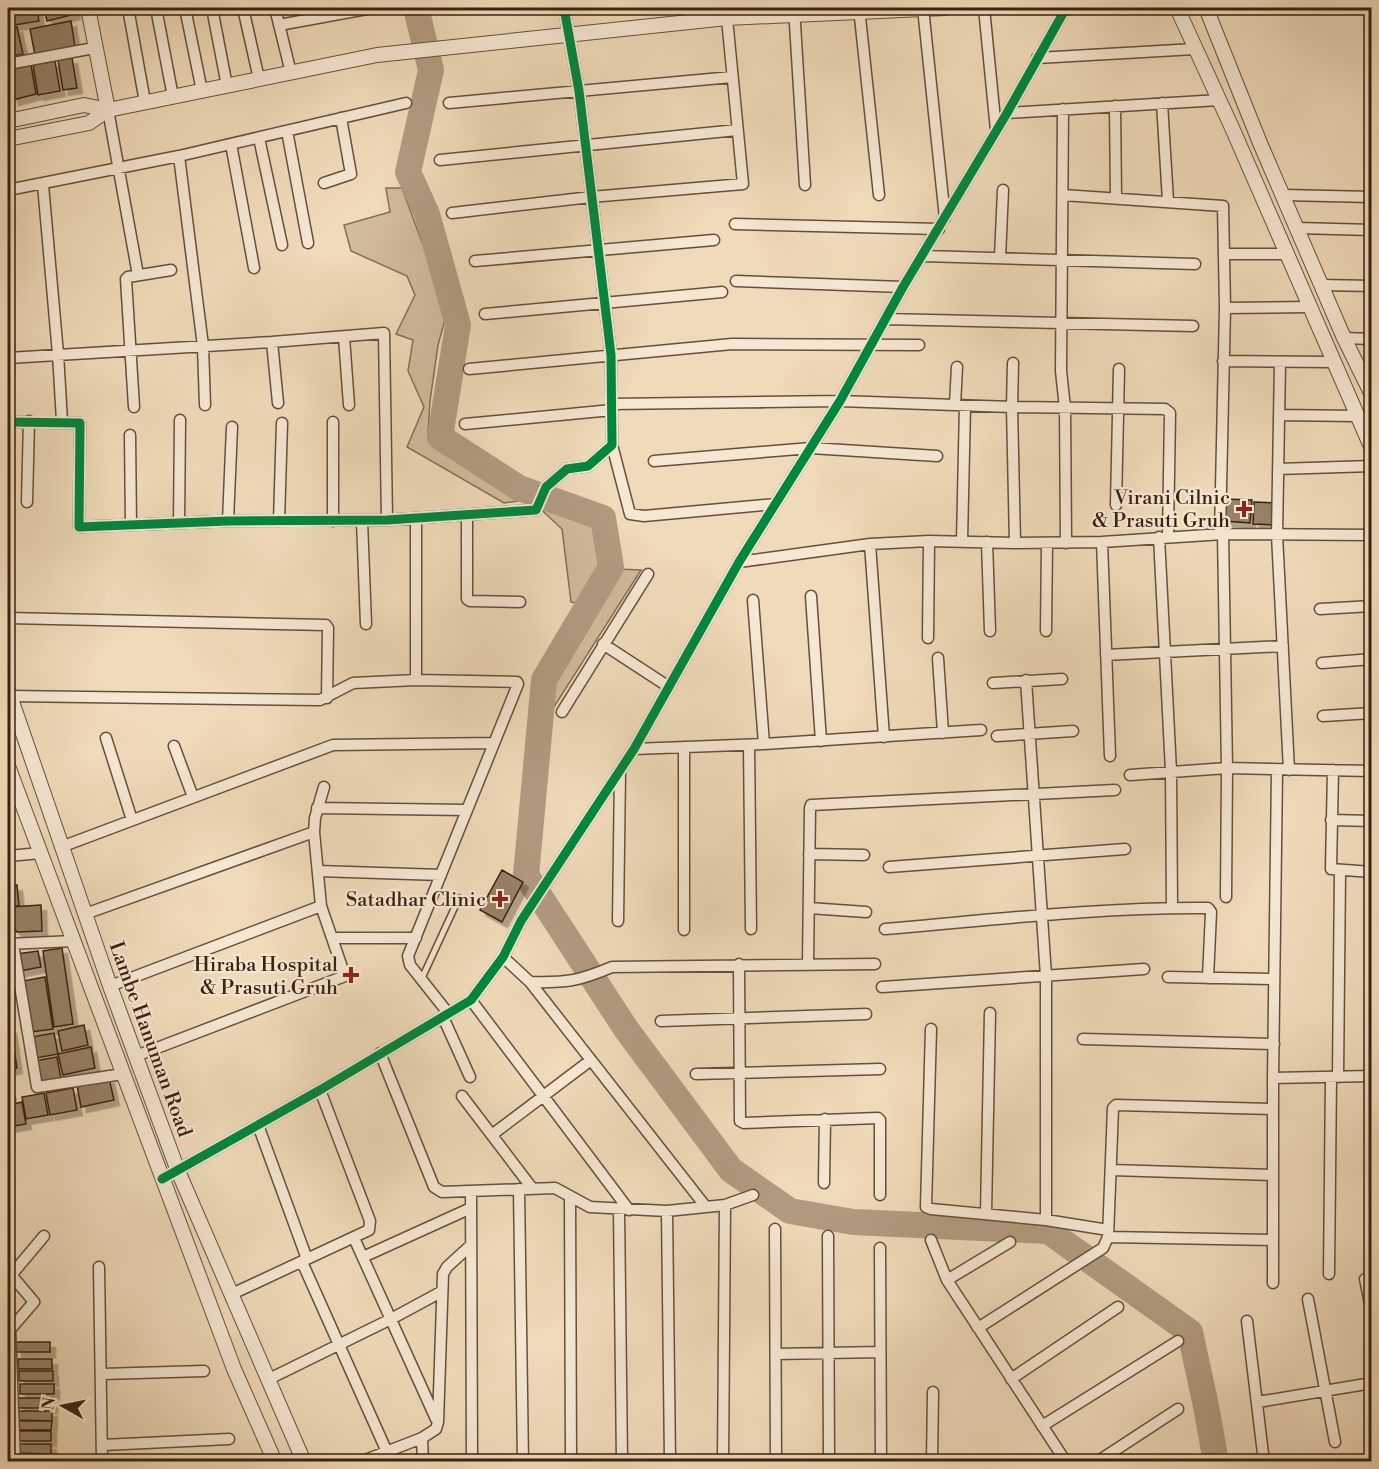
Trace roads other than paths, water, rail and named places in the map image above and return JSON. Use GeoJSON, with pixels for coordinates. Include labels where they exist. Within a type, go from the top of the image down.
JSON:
{"type":"FeatureCollection","features":[{"type":"Feature","properties":{"kind":"street"},"geometry":{"type":"LineString","coordinates":[[88,8],[94,48],[120,168],[138,275]]}},
{"type":"Feature","properties":{"kind":"street"},"geometry":{"type":"LineString","coordinates":[[128,8],[145,102]]}},
{"type":"Feature","properties":{"kind":"street"},"geometry":{"type":"LineString","coordinates":[[156,8],[173,97]]}},
{"type":"Feature","properties":{"kind":"street"},"geometry":{"type":"LineString","coordinates":[[185,8],[202,91]]}},
{"type":"Feature","properties":{"kind":"street"},"geometry":{"type":"LineString","coordinates":[[212,8],[227,86]]}},
{"type":"Feature","properties":{"kind":"street"},"geometry":{"type":"LineString","coordinates":[[243,8],[259,79]]}},
{"type":"Feature","properties":{"kind":"street"},"geometry":{"type":"LineString","coordinates":[[275,8],[291,73]]}},
{"type":"Feature","properties":{"kind":"street"},"geometry":{"type":"LineString","coordinates":[[279,25],[372,8]]}},
{"type":"Feature","properties":{"kind":"street"},"geometry":{"type":"LineString","coordinates":[[564,8],[579,91],[611,355],[612,445],[630,514],[644,516],[775,504]]}},
{"type":"Feature","properties":{"kind":"street"},"geometry":{"type":"LineString","coordinates":[[923,8],[945,218]]}},
{"type":"Feature","properties":{"kind":"street"},"geometry":{"type":"LineString","coordinates":[[8,139],[88,123],[108,110],[377,55],[469,46],[727,13],[944,8]]}},
{"type":"Feature","properties":{"kind":"street"},"geometry":{"type":"LineString","coordinates":[[984,8],[996,130]]}},
{"type":"Feature","properties":{"kind":"street"},"geometry":{"type":"LineString","coordinates":[[162,1179],[320,1090],[471,1000],[503,957],[521,921],[634,749],[739,562],[840,401],[903,287],[1007,113],[1066,8]]}},
{"type":"Feature","properties":{"kind":"street"},"geometry":{"type":"LineString","coordinates":[[1177,8],[1371,449]]}},
{"type":"Feature","properties":{"kind":"street"},"geometry":{"type":"LineString","coordinates":[[1206,8],[1260,143],[1344,338],[1371,394]]}},
{"type":"Feature","properties":{"kind":"street"},"geometry":{"type":"LineString","coordinates":[[859,10],[879,195]]}},
{"type":"Feature","properties":{"kind":"street"},"geometry":{"type":"LineString","coordinates":[[795,11],[806,185]]}},
{"type":"Feature","properties":{"kind":"street"},"geometry":{"type":"LineString","coordinates":[[452,213],[591,197],[742,185],[744,180],[737,130],[727,13]]}},
{"type":"Feature","properties":{"kind":"street"},"geometry":{"type":"LineString","coordinates":[[8,64],[94,48]]}},
{"type":"Feature","properties":{"kind":"street"},"geometry":{"type":"LineString","coordinates":[[1037,58],[1196,49]]}},
{"type":"Feature","properties":{"kind":"street"},"geometry":{"type":"LineString","coordinates":[[449,103],[732,77]]}},
{"type":"Feature","properties":{"kind":"street"},"geometry":{"type":"LineString","coordinates":[[1007,113],[1219,100]]}},
{"type":"Feature","properties":{"kind":"street"},"geometry":{"type":"LineString","coordinates":[[8,190],[43,185],[179,156],[405,103]]}},
{"type":"Feature","properties":{"kind":"street"},"geometry":{"type":"LineString","coordinates":[[1162,104],[1168,201]]}},
{"type":"Feature","properties":{"kind":"street"},"geometry":{"type":"LineString","coordinates":[[8,121],[84,105],[108,110]]}},
{"type":"Feature","properties":{"kind":"street"},"geometry":{"type":"LineString","coordinates":[[1115,106],[1116,198]]}},
{"type":"Feature","properties":{"kind":"street"},"geometry":{"type":"LineString","coordinates":[[1063,110],[1061,371],[1065,408],[1066,543]]}},
{"type":"Feature","properties":{"kind":"street"},"geometry":{"type":"LineString","coordinates":[[324,183],[351,174],[341,118]]}},
{"type":"Feature","properties":{"kind":"street"},"geometry":{"type":"LineString","coordinates":[[440,160],[737,130]]}},
{"type":"Feature","properties":{"kind":"street"},"geometry":{"type":"LineString","coordinates":[[287,131],[308,243]]}},
{"type":"Feature","properties":{"kind":"street"},"geometry":{"type":"LineString","coordinates":[[259,138],[282,245]]}},
{"type":"Feature","properties":{"kind":"street"},"geometry":{"type":"LineString","coordinates":[[1242,152],[1260,143]]}},
{"type":"Feature","properties":{"kind":"street"},"geometry":{"type":"LineString","coordinates":[[231,144],[254,268]]}},
{"type":"Feature","properties":{"kind":"street"},"geometry":{"type":"LineString","coordinates":[[179,156],[203,345],[205,405]]}},
{"type":"Feature","properties":{"kind":"street"},"geometry":{"type":"LineString","coordinates":[[43,185],[62,421]]}},
{"type":"Feature","properties":{"kind":"street"},"geometry":{"type":"LineString","coordinates":[[1000,258],[1003,190]]}},
{"type":"Feature","properties":{"kind":"street"},"geometry":{"type":"LineString","coordinates":[[1063,195],[1223,206],[1225,308],[1222,534],[1226,649],[1226,897]]}},
{"type":"Feature","properties":{"kind":"street"},"geometry":{"type":"LineString","coordinates":[[1283,195],[1371,197]]}},
{"type":"Feature","properties":{"kind":"street"},"geometry":{"type":"LineString","coordinates":[[735,224],[939,229]]}},
{"type":"Feature","properties":{"kind":"street"},"geometry":{"type":"LineString","coordinates":[[1297,228],[1371,230]]}},
{"type":"Feature","properties":{"kind":"street"},"geometry":{"type":"LineString","coordinates":[[475,261],[714,240]]}},
{"type":"Feature","properties":{"kind":"street"},"geometry":{"type":"LineString","coordinates":[[1225,254],[1286,254]]}},
{"type":"Feature","properties":{"kind":"street"},"geometry":{"type":"LineString","coordinates":[[922,256],[1195,264]]}},
{"type":"Feature","properties":{"kind":"street"},"geometry":{"type":"LineString","coordinates":[[134,407],[126,279],[171,270]]}},
{"type":"Feature","properties":{"kind":"street"},"geometry":{"type":"LineString","coordinates":[[736,281],[903,287]]}},
{"type":"Feature","properties":{"kind":"street"},"geometry":{"type":"LineString","coordinates":[[1322,285],[1371,286]]}},
{"type":"Feature","properties":{"kind":"street"},"geometry":{"type":"LineString","coordinates":[[485,314],[722,292]]}},
{"type":"Feature","properties":{"kind":"street"},"geometry":{"type":"LineString","coordinates":[[1225,308],[1309,307]]}},
{"type":"Feature","properties":{"kind":"street"},"geometry":{"type":"LineString","coordinates":[[885,319],[1192,326]]}},
{"type":"Feature","properties":{"kind":"street"},"geometry":{"type":"LineString","coordinates":[[8,358],[383,333],[386,335],[387,520]]}},
{"type":"Feature","properties":{"kind":"street"},"geometry":{"type":"LineString","coordinates":[[344,337],[349,405]]}},
{"type":"Feature","properties":{"kind":"street"},"geometry":{"type":"LineString","coordinates":[[1344,338],[1371,339]]}},
{"type":"Feature","properties":{"kind":"street"},"geometry":{"type":"LineString","coordinates":[[272,342],[278,403]]}},
{"type":"Feature","properties":{"kind":"street"},"geometry":{"type":"LineString","coordinates":[[469,369],[750,343],[919,345]]}},
{"type":"Feature","properties":{"kind":"street"},"geometry":{"type":"LineString","coordinates":[[1223,361],[1333,362]]}},
{"type":"Feature","properties":{"kind":"street"},"geometry":{"type":"LineString","coordinates":[[1273,1283],[1274,979],[1283,770],[1283,646],[1277,535],[1280,362]]}},
{"type":"Feature","properties":{"kind":"street"},"geometry":{"type":"LineString","coordinates":[[1013,363],[1015,543]]}},
{"type":"Feature","properties":{"kind":"street"},"geometry":{"type":"LineString","coordinates":[[957,367],[960,405],[962,541]]}},
{"type":"Feature","properties":{"kind":"street"},"geometry":{"type":"LineString","coordinates":[[1116,505],[1119,369]]}},
{"type":"Feature","properties":{"kind":"street"},"geometry":{"type":"LineString","coordinates":[[465,424],[612,407],[840,401],[1165,409],[1169,411],[1164,536],[1171,771],[1172,908]]}},
{"type":"Feature","properties":{"kind":"street"},"geometry":{"type":"LineString","coordinates":[[1279,415],[1356,416]]}},
{"type":"Feature","properties":{"kind":"street"},"geometry":{"type":"LineString","coordinates":[[179,523],[180,420]]}},
{"type":"Feature","properties":{"kind":"street"},"geometry":{"type":"LineString","coordinates":[[8,422],[80,423],[79,527],[228,521],[416,519],[536,510],[546,487],[567,469],[588,466],[612,445]]}},
{"type":"Feature","properties":{"kind":"street"},"geometry":{"type":"LineString","coordinates":[[27,502],[29,422]]}},
{"type":"Feature","properties":{"kind":"street"},"geometry":{"type":"LineString","coordinates":[[333,422],[333,521]]}},
{"type":"Feature","properties":{"kind":"street"},"geometry":{"type":"LineString","coordinates":[[279,521],[282,423]]}},
{"type":"Feature","properties":{"kind":"street"},"geometry":{"type":"LineString","coordinates":[[228,521],[232,427]]}},
{"type":"Feature","properties":{"kind":"street"},"geometry":{"type":"LineString","coordinates":[[130,435],[131,525]]}},
{"type":"Feature","properties":{"kind":"street"},"geometry":{"type":"LineString","coordinates":[[654,461],[811,448],[937,456]]}},
{"type":"Feature","properties":{"kind":"street"},"geometry":{"type":"LineString","coordinates":[[1278,469],[1371,466]]}},
{"type":"Feature","properties":{"kind":"street"},"geometry":{"type":"LineString","coordinates":[[467,515],[467,599],[470,601],[520,602]]}},
{"type":"Feature","properties":{"kind":"street"},"geometry":{"type":"LineString","coordinates":[[416,519],[416,680]]}},
{"type":"Feature","properties":{"kind":"street"},"geometry":{"type":"LineString","coordinates":[[362,521],[366,624]]}},
{"type":"Feature","properties":{"kind":"street"},"geometry":{"type":"LineString","coordinates":[[739,562],[870,544],[929,541],[1066,543],[1222,534],[1371,535]]}},
{"type":"Feature","properties":{"kind":"street"},"geometry":{"type":"LineString","coordinates":[[928,638],[929,541]]}},
{"type":"Feature","properties":{"kind":"street"},"geometry":{"type":"LineString","coordinates":[[987,542],[990,630]]}},
{"type":"Feature","properties":{"kind":"street"},"geometry":{"type":"LineString","coordinates":[[1102,542],[1110,756]]}},
{"type":"Feature","properties":{"kind":"street"},"geometry":{"type":"LineString","coordinates":[[1046,631],[1047,543]]}},
{"type":"Feature","properties":{"kind":"street"},"geometry":{"type":"LineString","coordinates":[[870,544],[884,737]]}},
{"type":"Feature","properties":{"kind":"street"},"geometry":{"type":"LineString","coordinates":[[562,712],[648,574]]}},
{"type":"Feature","properties":{"kind":"street"},"geometry":{"type":"LineString","coordinates":[[811,596],[821,741]]}},
{"type":"Feature","properties":{"kind":"street"},"geometry":{"type":"LineString","coordinates":[[753,600],[764,744]]}},
{"type":"Feature","properties":{"kind":"street"},"geometry":{"type":"LineString","coordinates":[[1320,609],[1371,606]]}},
{"type":"Feature","properties":{"kind":"street"},"geometry":{"type":"LineString","coordinates":[[8,618],[326,625],[328,628],[327,698]]}},
{"type":"Feature","properties":{"kind":"street"},"geometry":{"type":"LineString","coordinates":[[603,644],[669,687]]}},
{"type":"Feature","properties":{"kind":"street"},"geometry":{"type":"LineString","coordinates":[[1106,655],[1283,646]]}},
{"type":"Feature","properties":{"kind":"street"},"geometry":{"type":"LineString","coordinates":[[938,658],[943,733]]}},
{"type":"Feature","properties":{"kind":"street"},"geometry":{"type":"LineString","coordinates":[[1322,663],[1371,659]]}},
{"type":"Feature","properties":{"kind":"street"},"geometry":{"type":"LineString","coordinates":[[993,683],[1062,679]]}},
{"type":"Feature","properties":{"kind":"street"},"geometry":{"type":"LineString","coordinates":[[8,693],[320,700],[353,683],[416,680],[517,682],[408,960],[445,1015],[470,1077]]}},
{"type":"Feature","properties":{"kind":"street"},"geometry":{"type":"LineString","coordinates":[[1026,680],[1046,976],[1046,1220]]}},
{"type":"Feature","properties":{"kind":"street","name":"Lambe Hanuman Road"},"geometry":{"type":"LineString","coordinates":[[8,693],[110,986],[178,1171],[304,1461]]}},
{"type":"Feature","properties":{"kind":"street"},"geometry":{"type":"LineString","coordinates":[[1323,716],[1371,713]]}},
{"type":"Feature","properties":{"kind":"street"},"geometry":{"type":"LineString","coordinates":[[634,749],[749,745],[981,730]]}},
{"type":"Feature","properties":{"kind":"street"},"geometry":{"type":"LineString","coordinates":[[997,736],[1072,731]]}},
{"type":"Feature","properties":{"kind":"street"},"geometry":{"type":"LineString","coordinates":[[106,738],[132,820]]}},
{"type":"Feature","properties":{"kind":"street"},"geometry":{"type":"LineString","coordinates":[[61,847],[333,745],[494,744]]}},
{"type":"Feature","properties":{"kind":"street"},"geometry":{"type":"LineString","coordinates":[[749,745],[751,929]]}},
{"type":"Feature","properties":{"kind":"street"},"geometry":{"type":"LineString","coordinates":[[174,746],[193,797]]}},
{"type":"Feature","properties":{"kind":"street"},"geometry":{"type":"LineString","coordinates":[[684,747],[684,930]]}},
{"type":"Feature","properties":{"kind":"street"},"geometry":{"type":"LineString","coordinates":[[8,766],[12,789],[41,854],[234,1369],[275,1461]]}},
{"type":"Feature","properties":{"kind":"street"},"geometry":{"type":"LineString","coordinates":[[1130,775],[1227,768],[1371,771]]}},
{"type":"Feature","properties":{"kind":"street"},"geometry":{"type":"LineString","coordinates":[[1334,770],[1330,868],[1333,871],[1371,872]]}},
{"type":"Feature","properties":{"kind":"street"},"geometry":{"type":"LineString","coordinates":[[618,921],[620,771]]}},
{"type":"Feature","properties":{"kind":"street"},"geometry":{"type":"LineString","coordinates":[[136,1056],[343,977],[345,973],[321,906],[314,832],[317,808],[324,787]]}},
{"type":"Feature","properties":{"kind":"street"},"geometry":{"type":"LineString","coordinates":[[808,963],[810,808],[813,804],[1115,790]]}},
{"type":"Feature","properties":{"kind":"street"},"geometry":{"type":"LineString","coordinates":[[317,808],[467,810]]}},
{"type":"Feature","properties":{"kind":"street"},"geometry":{"type":"LineString","coordinates":[[1331,820],[1371,821]]}},
{"type":"Feature","properties":{"kind":"street"},"geometry":{"type":"LineString","coordinates":[[85,914],[314,832]]}},
{"type":"Feature","properties":{"kind":"street"},"geometry":{"type":"LineString","coordinates":[[889,867],[1125,849]]}},
{"type":"Feature","properties":{"kind":"street"},"geometry":{"type":"LineString","coordinates":[[8,856],[41,854]]}},
{"type":"Feature","properties":{"kind":"street"},"geometry":{"type":"LineString","coordinates":[[809,854],[864,855]]}},
{"type":"Feature","properties":{"kind":"street"},"geometry":{"type":"LineString","coordinates":[[1329,1274],[1340,871]]}},
{"type":"Feature","properties":{"kind":"street"},"geometry":{"type":"LineString","coordinates":[[318,872],[441,875]]}},
{"type":"Feature","properties":{"kind":"street"},"geometry":{"type":"LineString","coordinates":[[110,986],[321,906]]}},
{"type":"Feature","properties":{"kind":"street"},"geometry":{"type":"LineString","coordinates":[[809,908],[866,912]]}},
{"type":"Feature","properties":{"kind":"street"},"geometry":{"type":"LineString","coordinates":[[885,929],[1043,916],[1208,908],[1210,910],[1208,978]]}},
{"type":"Feature","properties":{"kind":"street"},"geometry":{"type":"LineString","coordinates":[[332,938],[416,938]]}},
{"type":"Feature","properties":{"kind":"street"},"geometry":{"type":"LineString","coordinates":[[74,941],[10,944],[37,1087],[123,1074]]}},
{"type":"Feature","properties":{"kind":"street"},"geometry":{"type":"LineString","coordinates":[[503,957],[530,982],[706,1207]]}},
{"type":"Feature","properties":{"kind":"street"},"geometry":{"type":"LineString","coordinates":[[739,964],[739,1119],[741,1123],[876,1117],[879,1119],[880,1195]]}},
{"type":"Feature","properties":{"kind":"street"},"geometry":{"type":"LineString","coordinates":[[530,982],[584,979],[612,967],[875,964]]}},
{"type":"Feature","properties":{"kind":"street"},"geometry":{"type":"LineString","coordinates":[[882,987],[1144,969]]}},
{"type":"Feature","properties":{"kind":"street"},"geometry":{"type":"LineString","coordinates":[[1168,977],[1274,979]]}},
{"type":"Feature","properties":{"kind":"street"},"geometry":{"type":"LineString","coordinates":[[471,1000],[544,1097],[624,1210],[622,1461]]}},
{"type":"Feature","properties":{"kind":"street"},"geometry":{"type":"LineString","coordinates":[[986,1213],[990,1013]]}},
{"type":"Feature","properties":{"kind":"street"},"geometry":{"type":"LineString","coordinates":[[660,1020],[866,1014]]}},
{"type":"Feature","properties":{"kind":"street"},"geometry":{"type":"LineString","coordinates":[[931,1029],[926,1205],[931,1209],[1046,1220],[1108,1233],[1273,1240]]}},
{"type":"Feature","properties":{"kind":"street"},"geometry":{"type":"LineString","coordinates":[[1083,1039],[1274,1044]]}},
{"type":"Feature","properties":{"kind":"street"},"geometry":{"type":"LineString","coordinates":[[380,1053],[434,1186],[442,1192],[555,1188],[590,1207],[667,1211],[725,1205],[753,1195]]}},
{"type":"Feature","properties":{"kind":"street"},"geometry":{"type":"LineString","coordinates":[[492,1134],[591,1060]]}},
{"type":"Feature","properties":{"kind":"street"},"geometry":{"type":"LineString","coordinates":[[696,1074],[880,1069]]}},
{"type":"Feature","properties":{"kind":"street"},"geometry":{"type":"LineString","coordinates":[[1273,1078],[1371,1076]]}},
{"type":"Feature","properties":{"kind":"street"},"geometry":{"type":"LineString","coordinates":[[232,1294],[369,1230],[370,1221],[320,1090]]}},
{"type":"Feature","properties":{"kind":"street"},"geometry":{"type":"LineString","coordinates":[[462,1096],[532,1188]]}},
{"type":"Feature","properties":{"kind":"street"},"geometry":{"type":"LineString","coordinates":[[978,1328],[1103,1248],[1108,1233],[1113,1108],[1116,1105],[1273,1109]]}},
{"type":"Feature","properties":{"kind":"street"},"geometry":{"type":"LineString","coordinates":[[824,1184],[825,1119]]}},
{"type":"Feature","properties":{"kind":"street"},"geometry":{"type":"LineString","coordinates":[[258,1125],[304,1261],[387,1452]]}},
{"type":"Feature","properties":{"kind":"street"},"geometry":{"type":"LineString","coordinates":[[1111,1170],[1273,1175]]}},
{"type":"Feature","properties":{"kind":"street"},"geometry":{"type":"LineString","coordinates":[[519,1189],[523,1461]]}},
{"type":"Feature","properties":{"kind":"street"},"geometry":{"type":"LineString","coordinates":[[471,1191],[472,1461]]}},
{"type":"Feature","properties":{"kind":"street"},"geometry":{"type":"LineString","coordinates":[[570,1196],[571,1461]]}},
{"type":"Feature","properties":{"kind":"street"},"geometry":{"type":"LineString","coordinates":[[723,1461],[725,1205]]}},
{"type":"Feature","properties":{"kind":"street"},"geometry":{"type":"LineString","coordinates":[[363,1257],[471,1208]]}},
{"type":"Feature","properties":{"kind":"street"},"geometry":{"type":"LineString","coordinates":[[667,1211],[670,1461]]}},
{"type":"Feature","properties":{"kind":"street"},"geometry":{"type":"LineString","coordinates":[[775,1229],[776,1461]]}},
{"type":"Feature","properties":{"kind":"street"},"geometry":{"type":"LineString","coordinates":[[15,1461],[9,1330],[34,1302],[9,1274],[44,1236]]}},
{"type":"Feature","properties":{"kind":"street"},"geometry":{"type":"LineString","coordinates":[[828,1236],[829,1461]]}},
{"type":"Feature","properties":{"kind":"street"},"geometry":{"type":"LineString","coordinates":[[354,1238],[438,1422]]}},
{"type":"Feature","properties":{"kind":"street"},"geometry":{"type":"LineString","coordinates":[[930,1240],[947,1280],[1066,1461]]}},
{"type":"Feature","properties":{"kind":"street"},"geometry":{"type":"LineString","coordinates":[[947,1280],[1010,1242]]}},
{"type":"Feature","properties":{"kind":"street"},"geometry":{"type":"LineString","coordinates":[[360,1461],[374,1459],[423,1438],[436,1429],[441,1292],[444,1270],[471,1245]]}},
{"type":"Feature","properties":{"kind":"street"},"geometry":{"type":"LineString","coordinates":[[880,1248],[881,1461]]}},
{"type":"Feature","properties":{"kind":"street"},"geometry":{"type":"LineString","coordinates":[[99,1267],[102,1461]]}},
{"type":"Feature","properties":{"kind":"street"},"geometry":{"type":"LineString","coordinates":[[1365,1279],[1371,1313]]}},
{"type":"Feature","properties":{"kind":"street"},"geometry":{"type":"LineString","coordinates":[[269,1378],[441,1292]]}},
{"type":"Feature","properties":{"kind":"street"},"geometry":{"type":"LineString","coordinates":[[1308,1299],[1335,1442]]}},
{"type":"Feature","properties":{"kind":"street"},"geometry":{"type":"LineString","coordinates":[[1011,1378],[1118,1307]]}},
{"type":"Feature","properties":{"kind":"street"},"geometry":{"type":"LineString","coordinates":[[1247,1321],[1264,1461]]}},
{"type":"Feature","properties":{"kind":"street"},"geometry":{"type":"LineString","coordinates":[[1042,1426],[1178,1341]]}},
{"type":"Feature","properties":{"kind":"street"},"geometry":{"type":"LineString","coordinates":[[776,1354],[879,1352]]}},
{"type":"Feature","properties":{"kind":"street"},"geometry":{"type":"LineString","coordinates":[[102,1374],[204,1371]]}},
{"type":"Feature","properties":{"kind":"street"},"geometry":{"type":"LineString","coordinates":[[1258,1402],[1371,1383]]}},
{"type":"Feature","properties":{"kind":"street"},"geometry":{"type":"LineString","coordinates":[[932,1461],[933,1392]]}},
{"type":"Feature","properties":{"kind":"street"},"geometry":{"type":"LineString","coordinates":[[1097,1461],[1178,1409]]}},
{"type":"Feature","properties":{"kind":"street"},"geometry":{"type":"LineString","coordinates":[[423,1438],[423,1461]]}},
{"type":"Feature","properties":{"kind":"street"},"geometry":{"type":"LineString","coordinates":[[103,1445],[229,1439]]}},
{"type":"Feature","properties":{"kind":"lane"},"geometry":{"type":"LineString","coordinates":[[421,979],[459,898]]}},
{"type":"Feature","properties":{"kind":"waterway"},"geometry":{"type":"LineString","coordinates":[[416,8],[431,70],[408,172],[427,214],[458,325],[440,437],[519,488],[603,518],[611,567],[544,680],[526,875],[626,1029],[731,1170],[790,1211],[853,1222],[1048,1231],[1190,1332],[1216,1462]]}},
{"type":"Feature","properties":{"kind":"place","name":"Virani Cilnic & Prasuti Gruh"},"geometry":{"type":"Point","coordinates":[1244,509]}},
{"type":"Feature","properties":{"kind":"place","name":"Satadhar Clinic"},"geometry":{"type":"Point","coordinates":[500,899]}},
{"type":"Feature","properties":{"kind":"place","name":"Hiraba Hospital & Prasuti Gruh"},"geometry":{"type":"Point","coordinates":[351,975]}}]}
